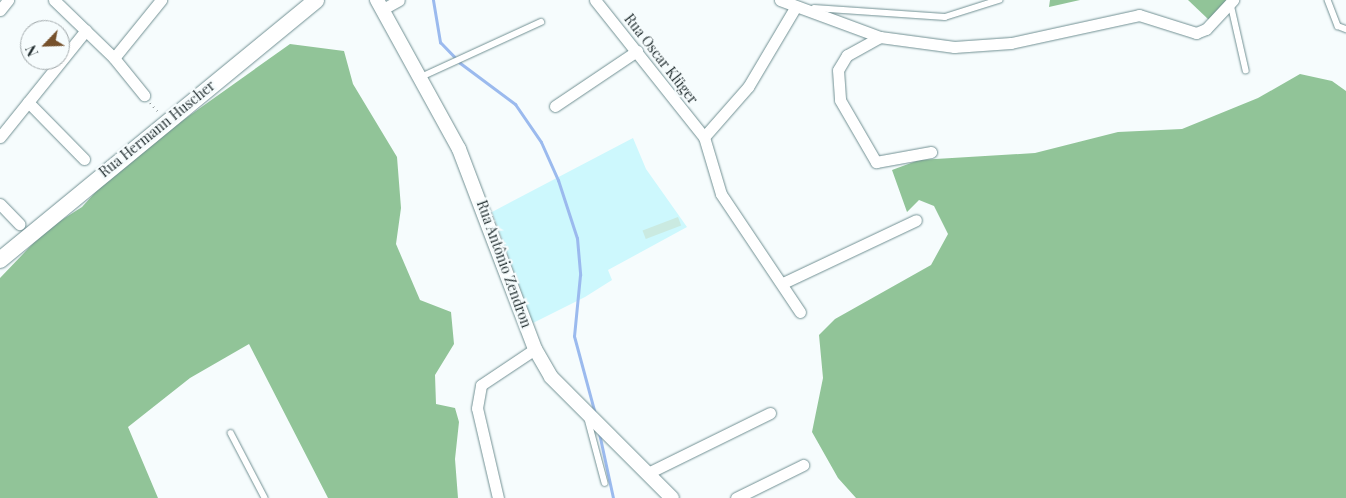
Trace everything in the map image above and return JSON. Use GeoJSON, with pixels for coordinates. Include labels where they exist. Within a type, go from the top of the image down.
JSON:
{"type":"FeatureCollection","features":[{"type":"Feature","properties":{"kind":"main road","name":"Rua Hermann Huscher"},"geometry":{"type":"LineString","coordinates":[[0,260],[316,0]]}},
{"type":"Feature","properties":{"kind":"street"},"geometry":{"type":"LineString","coordinates":[[0,10],[8,0]]}},
{"type":"Feature","properties":{"kind":"street"},"geometry":{"type":"LineString","coordinates":[[54,0],[114,58],[144,94]]}},
{"type":"Feature","properties":{"kind":"street"},"geometry":{"type":"LineString","coordinates":[[114,58],[161,0]]}},
{"type":"Feature","properties":{"kind":"street"},"geometry":{"type":"LineString","coordinates":[[380,4],[399,0]]}},
{"type":"Feature","properties":{"kind":"street","name":"Rua Oscar Klüger"},"geometry":{"type":"LineString","coordinates":[[595,0],[704,137]]}},
{"type":"Feature","properties":{"kind":"street"},"geometry":{"type":"LineString","coordinates":[[780,0],[795,8],[880,37],[954,47],[1011,43],[1139,15],[1196,33],[1232,2]]}},
{"type":"Feature","properties":{"kind":"street","name":"Rua Antônio Zendron"},"geometry":{"type":"LineString","coordinates":[[380,4],[421,77],[473,181],[535,349],[560,388],[593,416],[672,498]]}},
{"type":"Feature","properties":{"kind":"street"},"geometry":{"type":"LineString","coordinates":[[795,8],[748,87],[704,137],[721,194],[783,283],[800,312]]}},
{"type":"Feature","properties":{"kind":"street"},"geometry":{"type":"LineString","coordinates":[[0,137],[86,30]]}},
{"type":"Feature","properties":{"kind":"street"},"geometry":{"type":"LineString","coordinates":[[880,37],[847,55],[838,70],[840,100],[876,162],[931,152]]}},
{"type":"Feature","properties":{"kind":"street"},"geometry":{"type":"LineString","coordinates":[[555,106],[637,51]]}},
{"type":"Feature","properties":{"kind":"street"},"geometry":{"type":"LineString","coordinates":[[28,102],[84,159]]}},
{"type":"Feature","properties":{"kind":"street"},"geometry":{"type":"LineString","coordinates":[[0,204],[19,224]]}},
{"type":"Feature","properties":{"kind":"street"},"geometry":{"type":"LineString","coordinates":[[783,283],[916,220]]}},
{"type":"Feature","properties":{"kind":"street"},"geometry":{"type":"LineString","coordinates":[[498,498],[478,408],[481,385],[535,349]]}},
{"type":"Feature","properties":{"kind":"street"},"geometry":{"type":"LineString","coordinates":[[648,473],[770,413]]}},
{"type":"Feature","properties":{"kind":"street"},"geometry":{"type":"LineString","coordinates":[[736,498],[803,465]]}},
{"type":"Feature","properties":{"kind":"lane"},"geometry":{"type":"LineString","coordinates":[[795,8],[944,17],[999,0]]}},
{"type":"Feature","properties":{"kind":"lane"},"geometry":{"type":"LineString","coordinates":[[1328,0],[1338,26],[1346,30]]}},
{"type":"Feature","properties":{"kind":"lane"},"geometry":{"type":"LineString","coordinates":[[1232,2],[1246,70]]}},
{"type":"Feature","properties":{"kind":"lane"},"geometry":{"type":"LineString","coordinates":[[421,77],[542,22]]}},
{"type":"Feature","properties":{"kind":"lane"},"geometry":{"type":"LineString","coordinates":[[593,416],[605,483]]}},
{"type":"Feature","properties":{"kind":"lane"},"geometry":{"type":"LineString","coordinates":[[231,433],[265,498]]}},
{"type":"Feature","properties":{"kind":"path"},"geometry":{"type":"LineString","coordinates":[[144,94],[166,122]]}},
{"type":"Feature","properties":{"kind":"shaded area"},"geometry":{"type":"Polygon","coordinates":[[[633,138],[646,169],[687,227],[608,270],[612,280],[585,297],[533,323],[492,212],[633,138]]]}},
{"type":"Feature","properties":{"kind":"green space"},"geometry":{"type":"Polygon","coordinates":[[[1050,0],[1080,0],[1049,7],[1050,0]]]}},
{"type":"Feature","properties":{"kind":"green space"},"geometry":{"type":"Polygon","coordinates":[[[1188,0],[1227,0],[1209,20],[1188,0]]]}},
{"type":"Feature","properties":{"kind":"green space"},"geometry":{"type":"Polygon","coordinates":[[[290,44],[344,51],[353,84],[397,157],[401,208],[396,244],[420,300],[451,312],[454,344],[435,375],[436,404],[455,408],[459,422],[455,459],[458,498],[328,498],[249,344],[190,378],[128,427],[158,498],[0,498],[0,278],[46,230],[82,207],[120,165],[290,44]]]}},
{"type":"Feature","properties":{"kind":"green space"},"geometry":{"type":"Polygon","coordinates":[[[1300,74],[1332,81],[1346,91],[1346,498],[856,498],[838,478],[812,432],[823,378],[819,335],[835,319],[931,265],[948,234],[934,206],[919,200],[907,212],[892,170],[919,160],[1035,153],[1118,132],[1182,129],[1258,98],[1300,74]]]}},
{"type":"Feature","properties":{"kind":"building"},"geometry":{"type":"Polygon","coordinates":[[[678,217],[681,225],[646,239],[643,231],[678,217]]]}},
{"type":"Feature","properties":{"kind":"waterway"},"geometry":{"type":"LineString","coordinates":[[433,0],[440,42],[460,63],[515,104],[541,142],[558,180],[577,238],[580,275],[574,336],[595,414]]}},
{"type":"Feature","properties":{"kind":"waterway"},"geometry":{"type":"LineString","coordinates":[[599,433],[613,498]]}}]}
